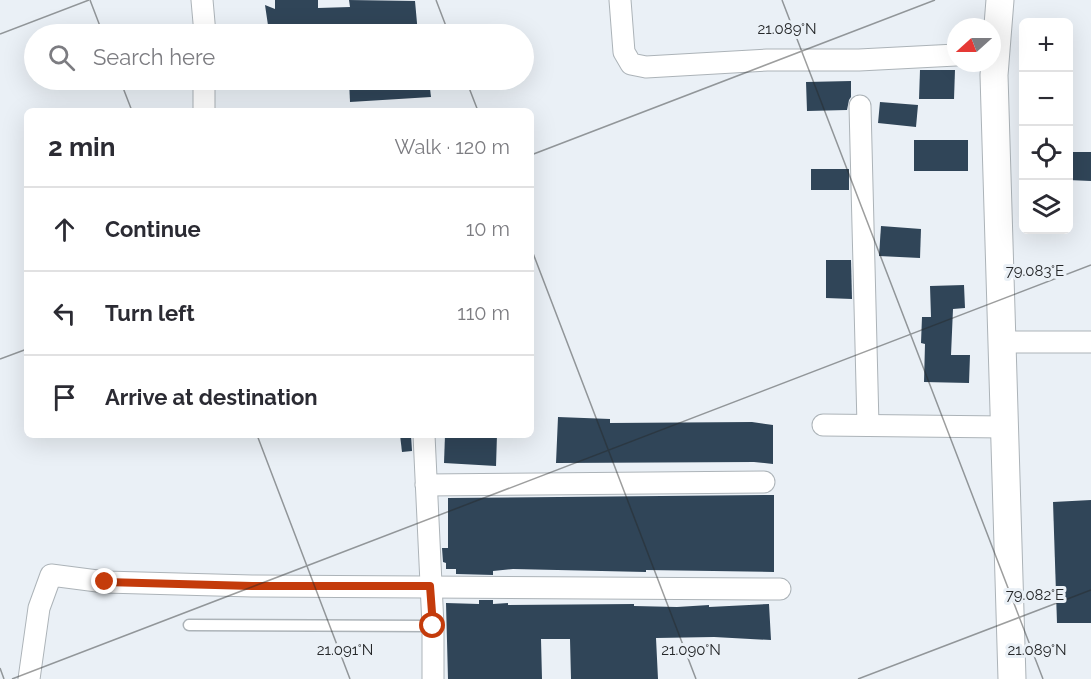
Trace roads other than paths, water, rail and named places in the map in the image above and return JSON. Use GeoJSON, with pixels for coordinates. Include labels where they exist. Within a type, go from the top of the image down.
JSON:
{"type":"FeatureCollection","features":[{"type":"Feature","properties":{"kind":"street"},"geometry":{"type":"LineString","coordinates":[[202,0],[204,24]]}},
{"type":"Feature","properties":{"kind":"street"},"geometry":{"type":"LineString","coordinates":[[620,0],[624,52],[631,64],[646,67],[767,60],[859,60],[947,55]]}},
{"type":"Feature","properties":{"kind":"street"},"geometry":{"type":"LineString","coordinates":[[998,18],[1000,0]]}},
{"type":"Feature","properties":{"kind":"street"},"geometry":{"type":"LineString","coordinates":[[994,72],[1012,679]]}},
{"type":"Feature","properties":{"kind":"street"},"geometry":{"type":"LineString","coordinates":[[204,90],[204,108]]}},
{"type":"Feature","properties":{"kind":"street"},"geometry":{"type":"LineString","coordinates":[[860,106],[868,426]]}},
{"type":"Feature","properties":{"kind":"street"},"geometry":{"type":"LineString","coordinates":[[1002,342],[1091,342]]}},
{"type":"Feature","properties":{"kind":"street"},"geometry":{"type":"LineString","coordinates":[[824,425],[1004,427]]}},
{"type":"Feature","properties":{"kind":"street"},"geometry":{"type":"LineString","coordinates":[[424,438],[433,626],[433,679]]}},
{"type":"Feature","properties":{"kind":"street"},"geometry":{"type":"LineString","coordinates":[[426,485],[764,482]]}},
{"type":"Feature","properties":{"kind":"street"},"geometry":{"type":"LineString","coordinates":[[29,679],[39,608],[51,575],[105,582],[252,586],[780,589]]}},
{"type":"Feature","properties":{"kind":"lane"},"geometry":{"type":"LineString","coordinates":[[189,625],[433,626]]}}]}
